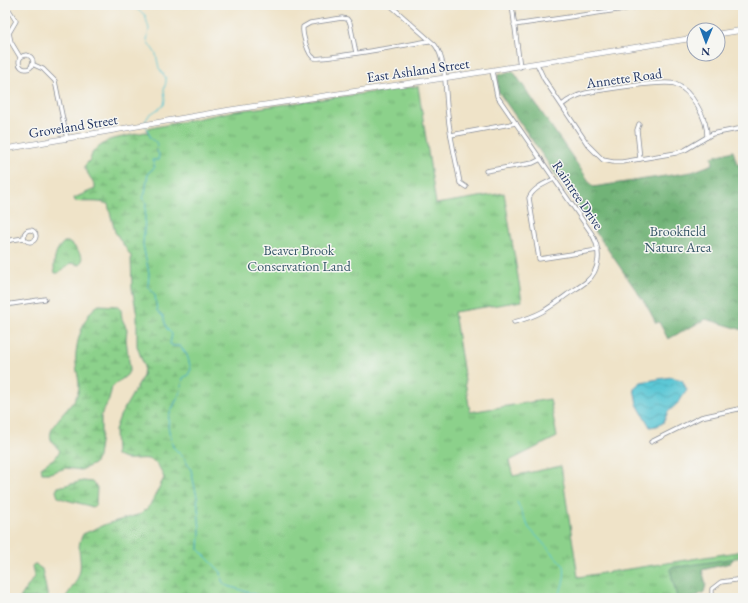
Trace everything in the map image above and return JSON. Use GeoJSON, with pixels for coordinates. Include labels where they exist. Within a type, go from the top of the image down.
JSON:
{"type":"FeatureCollection","features":[{"type":"Feature","properties":{"kind":"main road"},"geometry":{"type":"LineString","coordinates":[[742,5],[743,9]]}},
{"type":"Feature","properties":{"kind":"main road"},"geometry":{"type":"LineString","coordinates":[[726,33],[743,30]]}},
{"type":"Feature","properties":{"kind":"main road","name":"East Ashland Street"},"geometry":{"type":"LineString","coordinates":[[145,126],[230,110],[492,71],[686,39]]}},
{"type":"Feature","properties":{"kind":"main road","name":"Groveland Street"},"geometry":{"type":"LineString","coordinates":[[5,149],[145,126]]}},
{"type":"Feature","properties":{"kind":"street"},"geometry":{"type":"LineString","coordinates":[[6,5],[16,21],[9,33],[11,42],[20,57],[19,64],[21,67],[28,68],[32,64],[32,58],[28,56],[20,57]]}},
{"type":"Feature","properties":{"kind":"street"},"geometry":{"type":"LineString","coordinates":[[390,5],[430,41],[440,53],[451,135],[460,183],[466,187]]}},
{"type":"Feature","properties":{"kind":"street"},"geometry":{"type":"LineString","coordinates":[[512,5],[520,66]]}},
{"type":"Feature","properties":{"kind":"street"},"geometry":{"type":"LineString","coordinates":[[514,25],[652,5]]}},
{"type":"Feature","properties":{"kind":"street"},"geometry":{"type":"LineString","coordinates":[[356,53],[350,23],[347,19],[342,18],[310,23],[303,27],[310,52],[314,58],[318,59],[356,53],[430,41]]}},
{"type":"Feature","properties":{"kind":"street"},"geometry":{"type":"LineString","coordinates":[[32,64],[43,69],[55,81],[68,139]]}},
{"type":"Feature","properties":{"kind":"street"},"geometry":{"type":"LineString","coordinates":[[537,64],[544,79],[594,153],[603,160],[613,162],[640,159],[685,150],[716,133],[743,128]]}},
{"type":"Feature","properties":{"kind":"street","name":"Raintree Drive"},"geometry":{"type":"LineString","coordinates":[[492,71],[497,96],[592,234],[598,250],[597,264],[594,272],[585,282],[554,306],[531,318],[514,322]]}},
{"type":"Feature","properties":{"kind":"street","name":"Annette Road"},"geometry":{"type":"LineString","coordinates":[[562,106],[574,98],[586,93],[657,83],[673,83],[680,86],[688,93],[694,102],[706,126],[707,137]]}},
{"type":"Feature","properties":{"kind":"street"},"geometry":{"type":"LineString","coordinates":[[451,135],[516,123]]}},
{"type":"Feature","properties":{"kind":"street"},"geometry":{"type":"LineString","coordinates":[[640,124],[637,130],[640,159]]}},
{"type":"Feature","properties":{"kind":"street"},"geometry":{"type":"LineString","coordinates":[[486,171],[533,163],[541,159]]}},
{"type":"Feature","properties":{"kind":"street"},"geometry":{"type":"LineString","coordinates":[[554,179],[537,188],[531,193],[529,198],[539,259],[598,250]]}},
{"type":"Feature","properties":{"kind":"street"},"geometry":{"type":"LineString","coordinates":[[5,241],[24,238]]}},
{"type":"Feature","properties":{"kind":"street"},"geometry":{"type":"LineString","coordinates":[[5,305],[45,299]]}},
{"type":"Feature","properties":{"kind":"street"},"geometry":{"type":"LineString","coordinates":[[651,442],[701,417],[743,408]]}},
{"type":"Feature","properties":{"kind":"street"},"geometry":{"type":"LineString","coordinates":[[712,598],[712,589],[720,582],[743,579]]}},
{"type":"Feature","properties":{"kind":"green space","name":"Brookfield Nature Area"},"geometry":{"type":"Polygon","coordinates":[[[513,71],[593,187],[692,172],[713,164],[712,157],[733,151],[737,164],[739,164],[743,179],[743,330],[706,319],[668,339],[659,322],[656,323],[647,306],[498,91],[498,75],[513,71]]]}},
{"type":"Feature","properties":{"kind":"green space","name":"Beaver Brook Conservation Land"},"geometry":{"type":"Polygon","coordinates":[[[418,86],[436,204],[504,193],[522,301],[454,312],[470,412],[550,399],[557,437],[509,461],[513,476],[561,466],[578,577],[743,551],[743,557],[671,568],[670,570],[677,598],[266,598],[225,585],[222,581],[221,572],[199,550],[200,531],[197,497],[191,470],[184,458],[173,447],[168,427],[169,415],[181,391],[183,378],[188,375],[191,369],[187,355],[180,346],[173,346],[170,344],[172,334],[167,329],[163,316],[157,311],[155,295],[148,286],[149,273],[143,245],[146,202],[142,198],[145,194],[148,173],[155,167],[152,160],[158,160],[159,155],[157,151],[158,144],[151,138],[146,129],[229,112],[418,86]]]}},
{"type":"Feature","properties":{"kind":"green space"},"geometry":{"type":"Polygon","coordinates":[[[145,132],[158,136],[426,598],[65,598],[78,578],[80,570],[79,544],[83,534],[106,524],[141,514],[150,505],[164,478],[154,462],[148,459],[129,459],[116,455],[115,430],[120,416],[143,376],[144,366],[137,346],[137,315],[132,288],[131,256],[115,232],[108,204],[100,202],[75,201],[74,198],[95,189],[95,185],[85,169],[85,165],[90,160],[93,151],[109,140],[145,132]]]}},
{"type":"Feature","properties":{"kind":"green space"},"geometry":{"type":"Polygon","coordinates":[[[64,242],[68,242],[75,247],[83,258],[80,265],[71,263],[58,273],[55,273],[55,256],[64,242]]]}},
{"type":"Feature","properties":{"kind":"green space"},"geometry":{"type":"Polygon","coordinates":[[[99,305],[118,306],[121,310],[122,319],[127,329],[126,339],[130,369],[127,375],[112,387],[109,400],[101,415],[101,435],[98,457],[94,464],[81,470],[66,468],[50,473],[42,473],[41,467],[56,457],[60,451],[53,444],[51,434],[53,428],[72,403],[78,392],[79,385],[76,356],[78,339],[89,315],[99,305]]]}},
{"type":"Feature","properties":{"kind":"green space"},"geometry":{"type":"Polygon","coordinates":[[[83,481],[92,482],[97,487],[96,504],[93,507],[58,497],[56,491],[58,487],[83,481]]]}},
{"type":"Feature","properties":{"kind":"green space"},"geometry":{"type":"Polygon","coordinates":[[[734,558],[730,563],[702,570],[706,584],[704,592],[693,598],[677,598],[670,570],[671,568],[734,558]]]}},
{"type":"Feature","properties":{"kind":"green space"},"geometry":{"type":"Polygon","coordinates":[[[34,564],[42,569],[48,598],[20,598],[34,577],[32,566],[34,564]]]}},
{"type":"Feature","properties":{"kind":"water"},"geometry":{"type":"Polygon","coordinates":[[[671,377],[682,380],[687,390],[679,402],[668,412],[663,423],[650,427],[637,404],[634,388],[641,382],[671,377]]]}},
{"type":"Feature","properties":{"kind":"waterway"},"geometry":{"type":"LineString","coordinates":[[131,5],[145,15],[149,29],[147,41],[156,54],[159,68],[166,78],[164,105],[149,115],[145,122]]}},
{"type":"Feature","properties":{"kind":"waterway"},"geometry":{"type":"LineString","coordinates":[[146,127],[151,138],[158,144],[157,151],[159,154],[158,160],[152,160],[155,167],[148,173],[145,194],[142,198],[146,202],[143,245],[149,273],[148,286],[155,295],[157,311],[163,316],[167,329],[172,334],[170,344],[173,346],[180,346],[187,355],[191,369],[188,375],[183,378],[181,391],[169,415],[168,427],[173,447],[184,458],[191,470],[197,497],[200,531],[199,550],[221,572],[222,581],[225,585],[266,598]]}},
{"type":"Feature","properties":{"kind":"waterway"},"geometry":{"type":"LineString","coordinates":[[517,502],[529,528],[564,566],[564,578],[558,598]]}}]}
